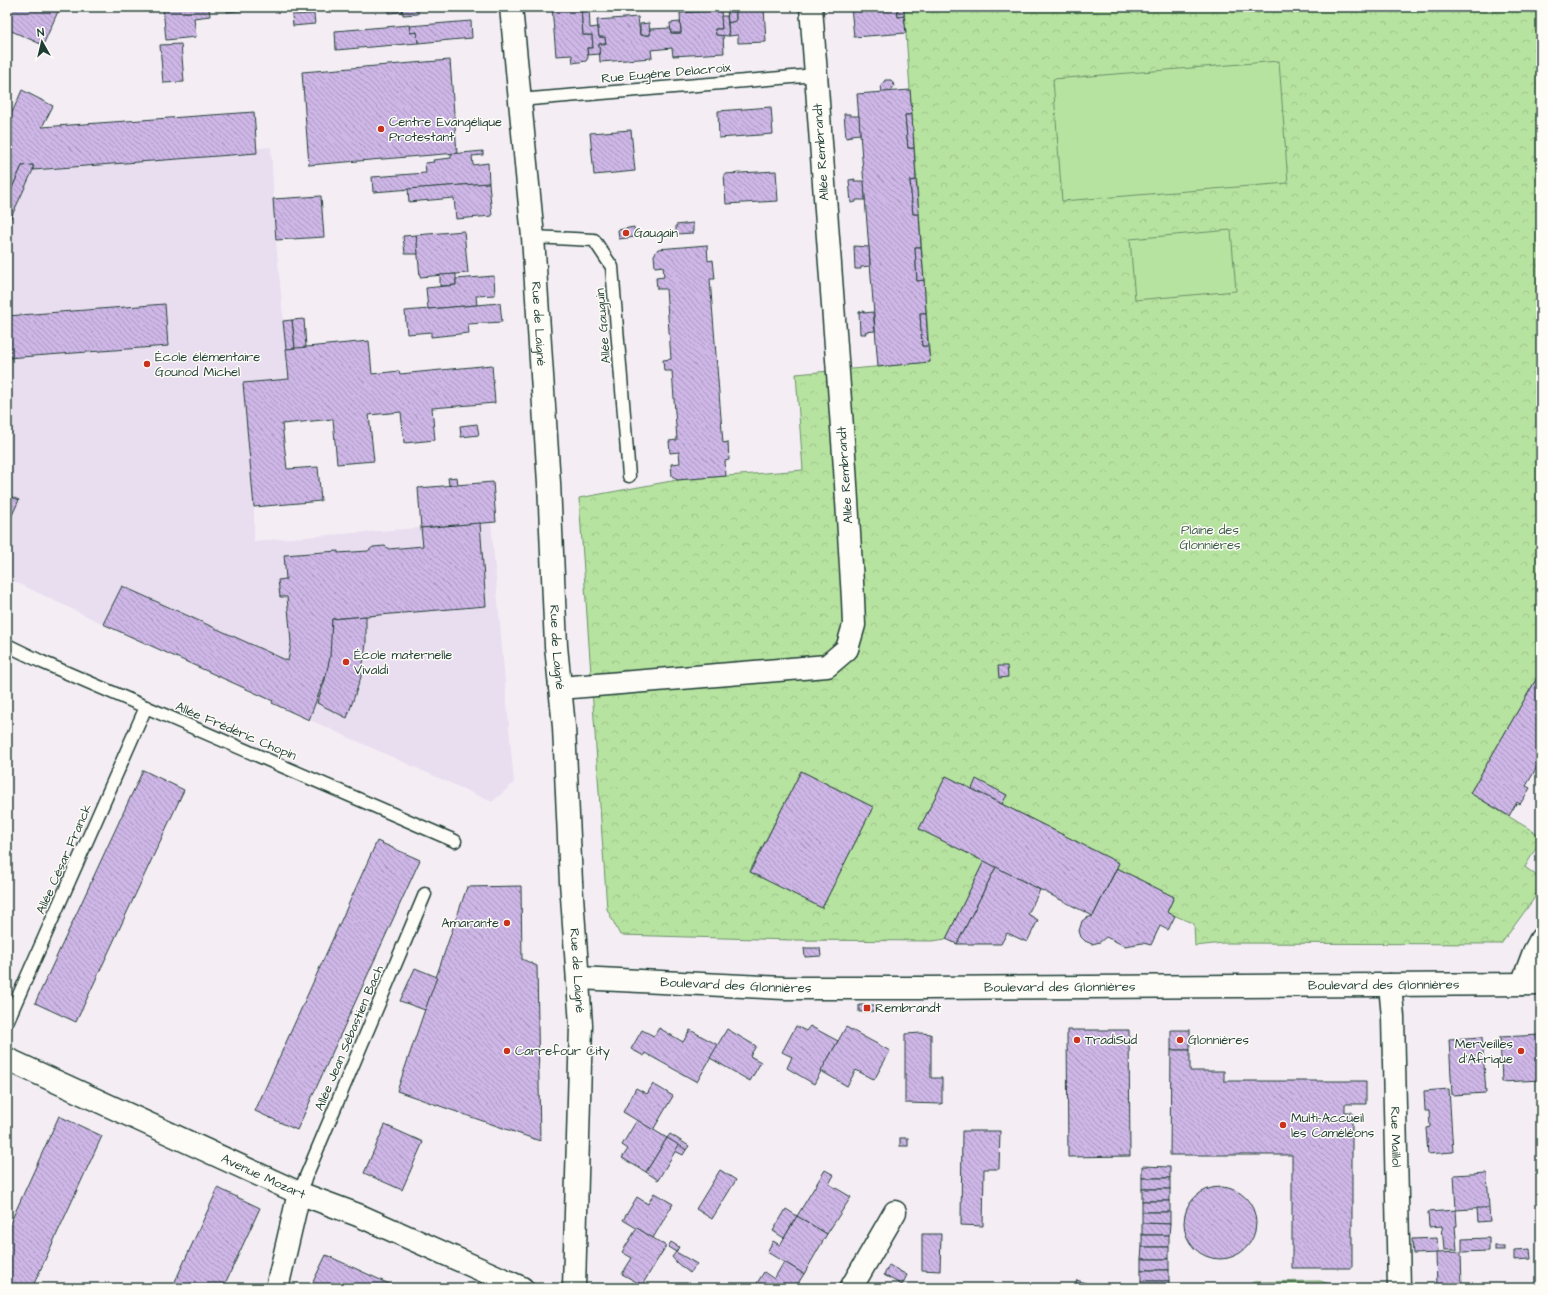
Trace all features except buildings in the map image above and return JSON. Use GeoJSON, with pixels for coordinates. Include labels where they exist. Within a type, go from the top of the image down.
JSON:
{"type":"FeatureCollection","features":[{"type":"Feature","properties":{"kind":"street","name":"Rue de Laigné"},"geometry":{"type":"LineString","coordinates":[[511,7],[533,238],[549,483],[556,646],[564,727],[571,882],[581,1025],[574,1288]]}},
{"type":"Feature","properties":{"kind":"street","name":"Allée Rembrandt"},"geometry":{"type":"LineString","coordinates":[[560,688],[827,666],[847,649],[854,625],[854,599],[810,7]]}},
{"type":"Feature","properties":{"kind":"street"},"geometry":{"type":"LineString","coordinates":[[1532,984],[1534,952],[1541,939]]}},
{"type":"Feature","properties":{"kind":"street","name":"Boulevard des Glonnières"},"geometry":{"type":"LineString","coordinates":[[578,978],[791,988],[1532,984]]}},
{"type":"Feature","properties":{"kind":"street","name":"Rue Maillol"},"geometry":{"type":"LineString","coordinates":[[1390,985],[1393,1017],[1399,1288]]}},
{"type":"Feature","properties":{"kind":"street","name":"Avenue Mozart"},"geometry":{"type":"LineString","coordinates":[[7,1058],[299,1193],[358,1215],[522,1288]]}},
{"type":"Feature","properties":{"kind":"street"},"geometry":{"type":"LineString","coordinates":[[277,1288],[299,1193]]}},
{"type":"Feature","properties":{"kind":"street"},"geometry":{"type":"LineString","coordinates":[[851,1288],[895,1212]]}},
{"type":"Feature","properties":{"kind":"lane","name":"Rue Eugène Delacroix"},"geometry":{"type":"LineString","coordinates":[[519,100],[816,75]]}},
{"type":"Feature","properties":{"kind":"lane","name":"Allée Gauguin"},"geometry":{"type":"LineString","coordinates":[[533,238],[594,240],[612,267],[629,476]]}},
{"type":"Feature","properties":{"kind":"lane","name":"Allée Frédéric Chopin"},"geometry":{"type":"LineString","coordinates":[[7,645],[146,708],[455,841]]}},
{"type":"Feature","properties":{"kind":"lane","name":"Allée César Franck"},"geometry":{"type":"LineString","coordinates":[[7,1022],[146,708]]}},
{"type":"Feature","properties":{"kind":"lane","name":"Allée Jean Sébastien Bach"},"geometry":{"type":"LineString","coordinates":[[299,1193],[425,894]]}},
{"type":"Feature","properties":{"kind":"shaded area","name":"École élémentaire Gounod Michel"},"geometry":{"type":"Polygon","coordinates":[[[22,90],[53,106],[43,127],[254,112],[257,148],[271,147],[276,240],[289,379],[243,384],[254,507],[254,541],[491,522],[514,783],[492,802],[272,703],[273,700],[103,624],[7,578],[7,124],[22,90]]]}},
{"type":"Feature","properties":{"kind":"green space","name":"Plaine des Glonnières"},"geometry":{"type":"Polygon","coordinates":[[[904,7],[1541,7],[1541,671],[1470,793],[1541,836],[1541,839],[1525,867],[1541,879],[1541,889],[1501,944],[1223,943],[1195,946],[1194,924],[1167,912],[1174,897],[1117,868],[1119,863],[946,776],[919,829],[984,861],[946,939],[932,941],[791,940],[620,935],[607,909],[579,498],[677,480],[803,470],[796,374],[930,362],[904,7]],[[801,771],[750,871],[822,908],[873,807],[801,771]]]}},
{"type":"Feature","properties":{"kind":"green space"},"geometry":{"type":"Polygon","coordinates":[[[1279,61],[1288,183],[1062,201],[1053,79],[1279,61]]]}},
{"type":"Feature","properties":{"kind":"green space"},"geometry":{"type":"Polygon","coordinates":[[[1231,230],[1236,291],[1135,300],[1130,239],[1231,230]]]}},
{"type":"Feature","properties":{"kind":"green space"},"geometry":{"type":"Polygon","coordinates":[[[1320,1281],[1330,1284],[1330,1288],[1242,1288],[1254,1282],[1320,1281]]]}},
{"type":"Feature","properties":{"kind":"green space"},"geometry":{"type":"Polygon","coordinates":[[[1171,1285],[1201,1285],[1207,1288],[1171,1288],[1171,1285]]]}},
{"type":"Feature","properties":{"kind":"place","name":"Centre Evangélique Protestant"},"geometry":{"type":"Point","coordinates":[381,129]}},
{"type":"Feature","properties":{"kind":"place","name":"Gaugain"},"geometry":{"type":"Point","coordinates":[626,233]}},
{"type":"Feature","properties":{"kind":"place","name":"École élémentaire Gounod Michel"},"geometry":{"type":"Point","coordinates":[147,364]}},
{"type":"Feature","properties":{"kind":"place","name":"École maternelle Vivaldi"},"geometry":{"type":"Point","coordinates":[346,662]}},
{"type":"Feature","properties":{"kind":"place","name":"Amarante"},"geometry":{"type":"Point","coordinates":[507,923]}},
{"type":"Feature","properties":{"kind":"place","name":"Rembrandt"},"geometry":{"type":"Point","coordinates":[867,1008]}},
{"type":"Feature","properties":{"kind":"place","name":"TradiSud"},"geometry":{"type":"Point","coordinates":[1077,1040]}},
{"type":"Feature","properties":{"kind":"place","name":"Glonnières"},"geometry":{"type":"Point","coordinates":[1180,1040]}},
{"type":"Feature","properties":{"kind":"place","name":"Carrefour City"},"geometry":{"type":"Point","coordinates":[507,1051]}},
{"type":"Feature","properties":{"kind":"place","name":"Merveilles d'Afrique"},"geometry":{"type":"Point","coordinates":[1521,1051]}},
{"type":"Feature","properties":{"kind":"place","name":"Multi-Accueil les Caméléons"},"geometry":{"type":"Point","coordinates":[1283,1125]}}]}
